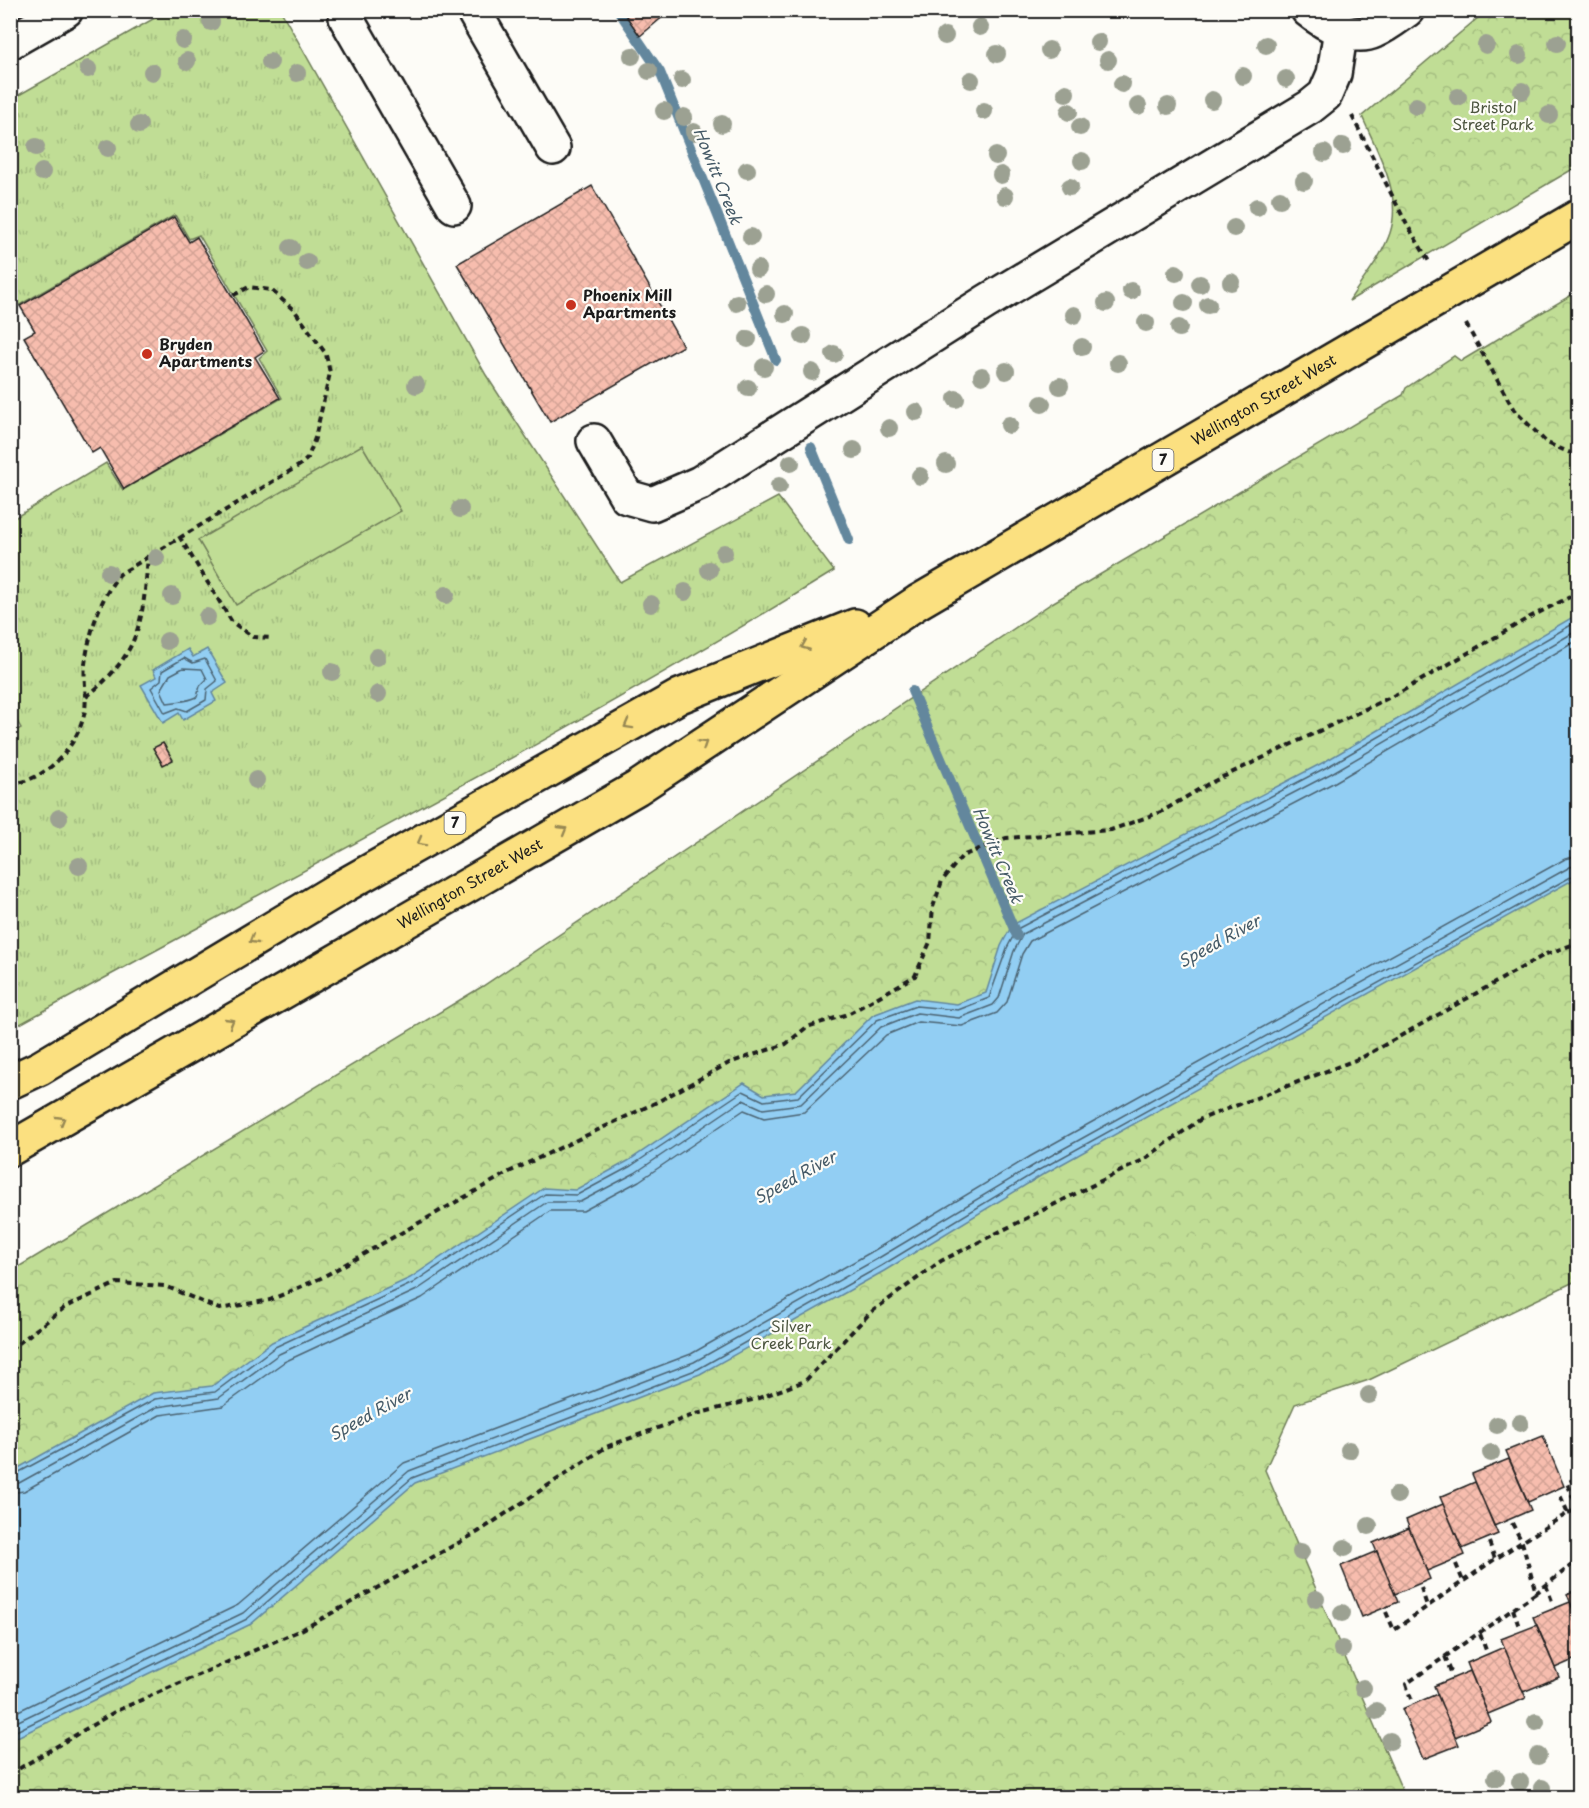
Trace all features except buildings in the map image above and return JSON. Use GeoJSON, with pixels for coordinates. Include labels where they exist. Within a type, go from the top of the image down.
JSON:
{"type":"FeatureCollection","features":[{"type":"Feature","properties":{"kind":"main road","name":"Wellington Street West"},"geometry":{"type":"LineString","coordinates":[[10,1149],[637,788],[918,602],[1578,217]]}},
{"type":"Feature","properties":{"kind":"main road","name":"Wellington Street West"},"geometry":{"type":"LineString","coordinates":[[10,1082],[39,1068],[345,885],[680,696],[918,602]]}},
{"type":"Feature","properties":{"kind":"street"},"geometry":{"type":"LineString","coordinates":[[10,42],[66,10]]}},
{"type":"Feature","properties":{"kind":"street"},"geometry":{"type":"LineString","coordinates":[[347,10],[346,18],[454,206]]}},
{"type":"Feature","properties":{"kind":"street"},"geometry":{"type":"LineString","coordinates":[[473,10],[553,148]]}},
{"type":"Feature","properties":{"kind":"street"},"geometry":{"type":"LineString","coordinates":[[1308,10],[1321,21],[1355,33],[1373,32],[1407,10]]}},
{"type":"Feature","properties":{"kind":"street"},"geometry":{"type":"LineString","coordinates":[[594,441],[627,497],[652,504],[700,483],[986,302],[1310,107],[1325,95],[1334,74],[1341,29]]}},
{"type":"Feature","properties":{"kind":"path"},"geometry":{"type":"LineString","coordinates":[[10,784],[26,780],[49,768],[62,756],[79,730],[84,714],[85,664],[90,642],[105,597],[120,574],[308,458],[327,384],[330,366],[326,354],[285,300],[271,290],[249,287],[232,296]]}},
{"type":"Feature","properties":{"kind":"path"},"geometry":{"type":"LineString","coordinates":[[179,536],[231,622],[253,637],[273,638]]}},
{"type":"Feature","properties":{"kind":"path"},"geometry":{"type":"LineString","coordinates":[[85,697],[117,669],[128,654],[137,634],[142,613],[148,555]]}},
{"type":"Feature","properties":{"kind":"path"},"geometry":{"type":"LineString","coordinates":[[10,1350],[64,1308],[117,1283],[165,1286],[219,1309],[270,1300],[321,1278],[511,1171],[657,1102],[729,1063],[786,1044],[807,1027],[848,1014],[915,976],[930,942],[933,908],[942,881],[962,856],[1006,838],[1111,830],[1161,812],[1208,784],[1399,693],[1530,617],[1578,593]]}},
{"type":"Feature","properties":{"kind":"path"},"geometry":{"type":"LineString","coordinates":[[10,1774],[116,1711],[303,1629],[478,1532],[606,1447],[696,1414],[756,1399],[805,1381],[870,1313],[941,1261],[1143,1160],[1201,1119],[1363,1057],[1546,954],[1578,943]]}},
{"type":"Feature","properties":{"kind":"path"},"geometry":{"type":"LineString","coordinates":[[1386,1612],[1394,1630],[1495,1559],[1578,1509],[1567,1483],[1575,1479],[1578,1487]]}},
{"type":"Feature","properties":{"kind":"path"},"geometry":{"type":"LineString","coordinates":[[1560,1495],[1568,1514]]}},
{"type":"Feature","properties":{"kind":"path"},"geometry":{"type":"LineString","coordinates":[[1512,1523],[1522,1542],[1536,1593]]}},
{"type":"Feature","properties":{"kind":"path"},"geometry":{"type":"LineString","coordinates":[[1489,1542],[1495,1559]]}},
{"type":"Feature","properties":{"kind":"path"},"geometry":{"type":"LineString","coordinates":[[1456,1564],[1463,1581]]}},
{"type":"Feature","properties":{"kind":"path"},"geometry":{"type":"LineString","coordinates":[[1411,1699],[1406,1684],[1480,1634],[1573,1564],[1578,1582]]}},
{"type":"Feature","properties":{"kind":"path"},"geometry":{"type":"LineString","coordinates":[[1546,1585],[1552,1600]]}},
{"type":"Feature","properties":{"kind":"path"},"geometry":{"type":"LineString","coordinates":[[1421,1588],[1428,1606]]}},
{"type":"Feature","properties":{"kind":"path"},"geometry":{"type":"LineString","coordinates":[[1513,1609],[1520,1627]]}},
{"type":"Feature","properties":{"kind":"path"},"geometry":{"type":"LineString","coordinates":[[1480,1634],[1486,1650]]}},
{"type":"Feature","properties":{"kind":"path"},"geometry":{"type":"LineString","coordinates":[[1445,1656],[1450,1672]]}},
{"type":"Feature","properties":{"kind":"green space"},"geometry":{"type":"Polygon","coordinates":[[[167,11],[281,11],[486,375],[620,582],[778,497],[834,571],[733,632],[528,749],[11,1029],[10,734],[21,728],[10,710],[11,520],[106,463],[123,490],[282,398],[259,358],[267,351],[199,235],[189,239],[175,215],[11,310],[10,100],[167,11]]]}},
{"type":"Feature","properties":{"kind":"green space","name":"Bristol Street Park"},"geometry":{"type":"Polygon","coordinates":[[[1486,11],[1578,11],[1578,166],[1349,301],[1382,251],[1390,233],[1393,218],[1391,188],[1381,158],[1362,116],[1486,11]]]}},
{"type":"Feature","properties":{"kind":"green space","name":"Silver Creek Park"},"geometry":{"type":"Polygon","coordinates":[[[1578,291],[1578,1280],[1369,1380],[1295,1404],[1265,1470],[1405,1797],[11,1797],[10,1272],[483,986],[1052,603],[1403,395],[1406,388],[1454,356],[1461,361],[1578,291]]]}},
{"type":"Feature","properties":{"kind":"green space"},"geometry":{"type":"Polygon","coordinates":[[[362,445],[401,511],[236,605],[198,540],[362,445]]]}},
{"type":"Feature","properties":{"kind":"water","name":"Speed River"},"geometry":{"type":"Polygon","coordinates":[[[1578,614],[1578,877],[1042,1175],[884,1271],[700,1374],[415,1483],[251,1624],[11,1740],[11,1472],[153,1393],[212,1386],[272,1342],[410,1278],[544,1188],[575,1190],[628,1161],[744,1083],[764,1095],[796,1091],[873,1015],[915,999],[957,1004],[986,993],[1001,946],[1012,925],[1324,762],[1578,614]]]}},
{"type":"Feature","properties":{"kind":"water"},"geometry":{"type":"Polygon","coordinates":[[[188,649],[193,657],[207,649],[227,683],[212,693],[216,701],[183,720],[179,713],[163,723],[141,685],[156,677],[153,670],[188,649]]]}},
{"type":"Feature","properties":{"kind":"waterway","name":"Howitt Creek"},"geometry":{"type":"LineString","coordinates":[[618,10],[660,72],[776,360]]}},
{"type":"Feature","properties":{"kind":"waterway","name":"Howitt Creek"},"geometry":{"type":"LineString","coordinates":[[811,447],[849,540]]}},
{"type":"Feature","properties":{"kind":"waterway","name":"Howitt Creek"},"geometry":{"type":"LineString","coordinates":[[912,691],[1017,936]]}},
{"type":"Feature","properties":{"kind":"place","name":"Phoenix Mill Apartments"},"geometry":{"type":"Point","coordinates":[571,305]}},
{"type":"Feature","properties":{"kind":"place","name":"Bryden Apartments"},"geometry":{"type":"Point","coordinates":[147,354]}}]}
